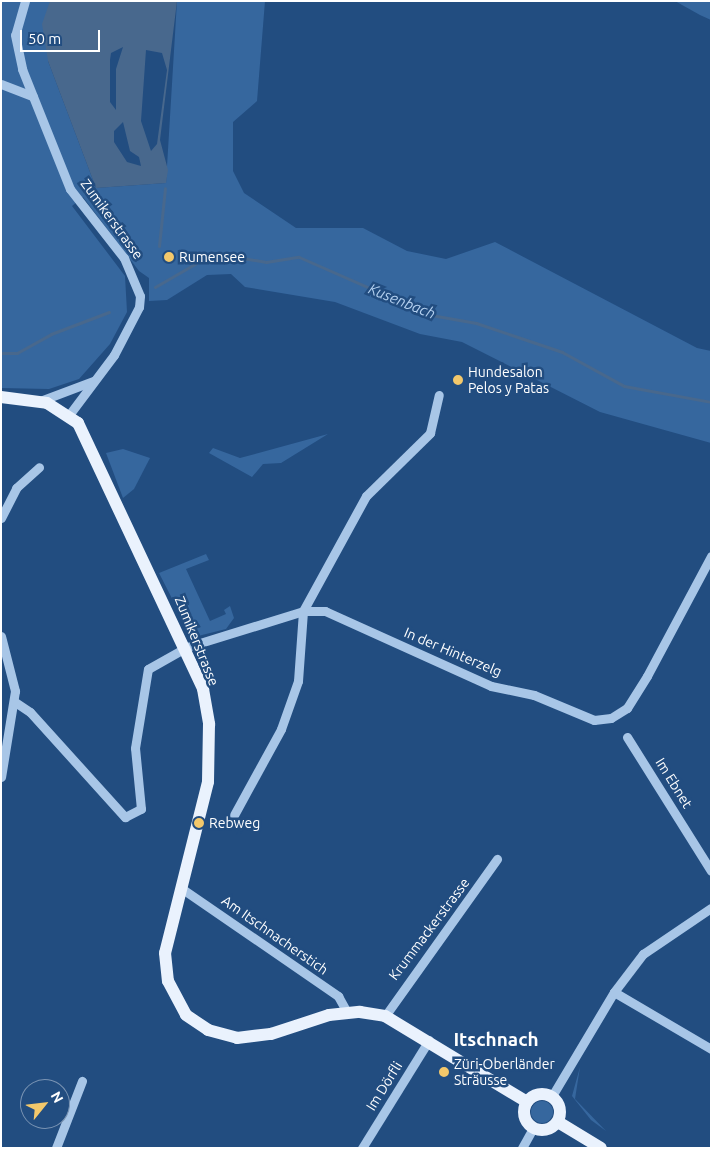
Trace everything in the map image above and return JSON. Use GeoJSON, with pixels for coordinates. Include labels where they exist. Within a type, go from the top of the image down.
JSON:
{"type":"FeatureCollection","features":[{"type":"Feature","properties":{"kind":"main road"},"geometry":{"type":"LineString","coordinates":[[1,397],[40,401],[69,415]]}},
{"type":"Feature","properties":{"kind":"main road","name":"Zumikerstrasse"},"geometry":{"type":"LineString","coordinates":[[69,415],[93,449],[187,648],[205,700],[210,755],[205,802],[166,939],[165,964],[175,998],[196,1024],[237,1038],[347,1012],[386,1016],[429,1040],[527,1102]]}},
{"type":"Feature","properties":{"kind":"main road"},"geometry":{"type":"LineString","coordinates":[[538,1094],[552,1096],[560,1108],[558,1122],[547,1130],[533,1128],[524,1116],[527,1102],[538,1094]]}},
{"type":"Feature","properties":{"kind":"main road"},"geometry":{"type":"LineString","coordinates":[[558,1122],[601,1148]]}},
{"type":"Feature","properties":{"kind":"street","name":"Zumikerstrasse"},"geometry":{"type":"LineString","coordinates":[[25,1],[16,46],[33,96],[70,189],[124,258],[140,296],[127,333],[97,379],[69,415]]}},
{"type":"Feature","properties":{"kind":"street"},"geometry":{"type":"LineString","coordinates":[[1,84],[33,96]]}},
{"type":"Feature","properties":{"kind":"street"},"geometry":{"type":"LineString","coordinates":[[40,401],[97,379]]}},
{"type":"Feature","properties":{"kind":"street"},"geometry":{"type":"LineString","coordinates":[[234,815],[281,729],[298,681],[303,611],[366,496],[430,433],[440,395]]}},
{"type":"Feature","properties":{"kind":"street"},"geometry":{"type":"LineString","coordinates":[[1,518],[16,488],[39,467]]}},
{"type":"Feature","properties":{"kind":"street","name":"In der Hinterzelg"},"geometry":{"type":"LineString","coordinates":[[303,611],[325,611],[491,686],[534,695],[594,720],[612,718],[627,708],[647,676],[711,556]]}},
{"type":"Feature","properties":{"kind":"street"},"geometry":{"type":"LineString","coordinates":[[15,702],[30,712],[118,813],[130,817],[141,809],[135,748],[148,669],[187,648],[303,611]]}},
{"type":"Feature","properties":{"kind":"street"},"geometry":{"type":"LineString","coordinates":[[1,636],[15,678],[15,702],[1,777]]}},
{"type":"Feature","properties":{"kind":"street","name":"Im Ebnet"},"geometry":{"type":"LineString","coordinates":[[627,737],[711,871]]}},
{"type":"Feature","properties":{"kind":"street","name":"Krummackerstrasse"},"geometry":{"type":"LineString","coordinates":[[386,1016],[498,859]]}},
{"type":"Feature","properties":{"kind":"street","name":"Am Itschnacherstich"},"geometry":{"type":"LineString","coordinates":[[181,888],[338,996],[347,1012]]}},
{"type":"Feature","properties":{"kind":"street"},"geometry":{"type":"LineString","coordinates":[[552,1096],[614,992],[643,954],[711,908]]}},
{"type":"Feature","properties":{"kind":"street"},"geometry":{"type":"LineString","coordinates":[[614,992],[711,1049]]}},
{"type":"Feature","properties":{"kind":"street","name":"Im Dörfli"},"geometry":{"type":"LineString","coordinates":[[362,1148],[429,1040]]}},
{"type":"Feature","properties":{"kind":"street"},"geometry":{"type":"LineString","coordinates":[[56,1148],[82,1081]]}},
{"type":"Feature","properties":{"kind":"street"},"geometry":{"type":"LineString","coordinates":[[522,1148],[533,1128]]}},
{"type":"Feature","properties":{"kind":"shaded area"},"geometry":{"type":"Polygon","coordinates":[[[1,1],[50,1],[48,61],[96,188],[166,183],[177,1],[265,1],[257,101],[233,122],[233,171],[244,193],[296,228],[363,228],[407,251],[446,259],[495,242],[697,348],[711,351],[711,443],[600,412],[462,342],[420,334],[335,302],[245,287],[231,274],[207,275],[167,300],[149,301],[149,278],[139,271],[83,197],[72,206],[125,276],[127,312],[110,344],[79,379],[49,389],[1,388],[1,1]]]}},
{"type":"Feature","properties":{"kind":"shaded area"},"geometry":{"type":"Polygon","coordinates":[[[50,1],[177,1],[160,140],[168,170],[166,183],[96,188],[48,61],[42,24],[50,1]],[[123,47],[111,53],[110,60],[110,102],[116,110],[116,69],[123,47]],[[146,50],[141,121],[151,151],[157,144],[167,70],[162,53],[146,50]],[[123,122],[114,131],[114,142],[127,162],[141,166],[139,157],[130,151],[123,122]]]}},
{"type":"Feature","properties":{"kind":"shaded area"},"geometry":{"type":"Polygon","coordinates":[[[675,1],[711,1],[711,20],[700,15],[675,1]]]}},
{"type":"Feature","properties":{"kind":"shaded area"},"geometry":{"type":"Polygon","coordinates":[[[328,434],[281,463],[263,464],[252,477],[209,453],[213,448],[240,458],[328,434]]]}},
{"type":"Feature","properties":{"kind":"shaded area"},"geometry":{"type":"Polygon","coordinates":[[[123,449],[150,458],[134,489],[123,498],[106,453],[123,449]]]}},
{"type":"Feature","properties":{"kind":"shaded area"},"geometry":{"type":"Polygon","coordinates":[[[206,554],[209,560],[186,569],[210,621],[226,614],[224,610],[230,606],[234,618],[226,629],[198,636],[187,628],[159,573],[206,554]]]}},
{"type":"Feature","properties":{"kind":"shaded area"},"geometry":{"type":"Polygon","coordinates":[[[580,1067],[575,1099],[606,1131],[591,1120],[572,1096],[580,1067]]]}},
{"type":"Feature","properties":{"kind":"shaded area"},"geometry":{"type":"Polygon","coordinates":[[[542,1101],[550,1104],[553,1112],[550,1120],[542,1123],[534,1120],[531,1112],[534,1104],[542,1101]]]}},
{"type":"Feature","properties":{"kind":"waterway"},"geometry":{"type":"LineString","coordinates":[[159,246],[165,188]]}},
{"type":"Feature","properties":{"kind":"waterway","name":"Kusenbach"},"geometry":{"type":"LineString","coordinates":[[155,287],[214,253],[266,262],[299,257],[431,315],[476,323],[562,352],[624,386],[711,402]]}},
{"type":"Feature","properties":{"kind":"waterway","name":"Kusenbach"},"geometry":{"type":"LineString","coordinates":[[1,353],[17,353],[51,334],[109,312]]}},
{"type":"Feature","properties":{"kind":"place","name":"Rumensee"},"geometry":{"type":"Point","coordinates":[169,257]}},
{"type":"Feature","properties":{"kind":"place","name":"Hundesalon Pelos y Patas"},"geometry":{"type":"Point","coordinates":[458,380]}},
{"type":"Feature","properties":{"kind":"place","name":"Rebweg"},"geometry":{"type":"Point","coordinates":[199,823]}},
{"type":"Feature","properties":{"kind":"place","name":"Züri-Oberländer Sträusse"},"geometry":{"type":"Point","coordinates":[444,1072]}},
{"type":"Feature","properties":{"kind":"district","name":"Itschnach"},"geometry":{"type":"Point","coordinates":[496,1040]}}]}
